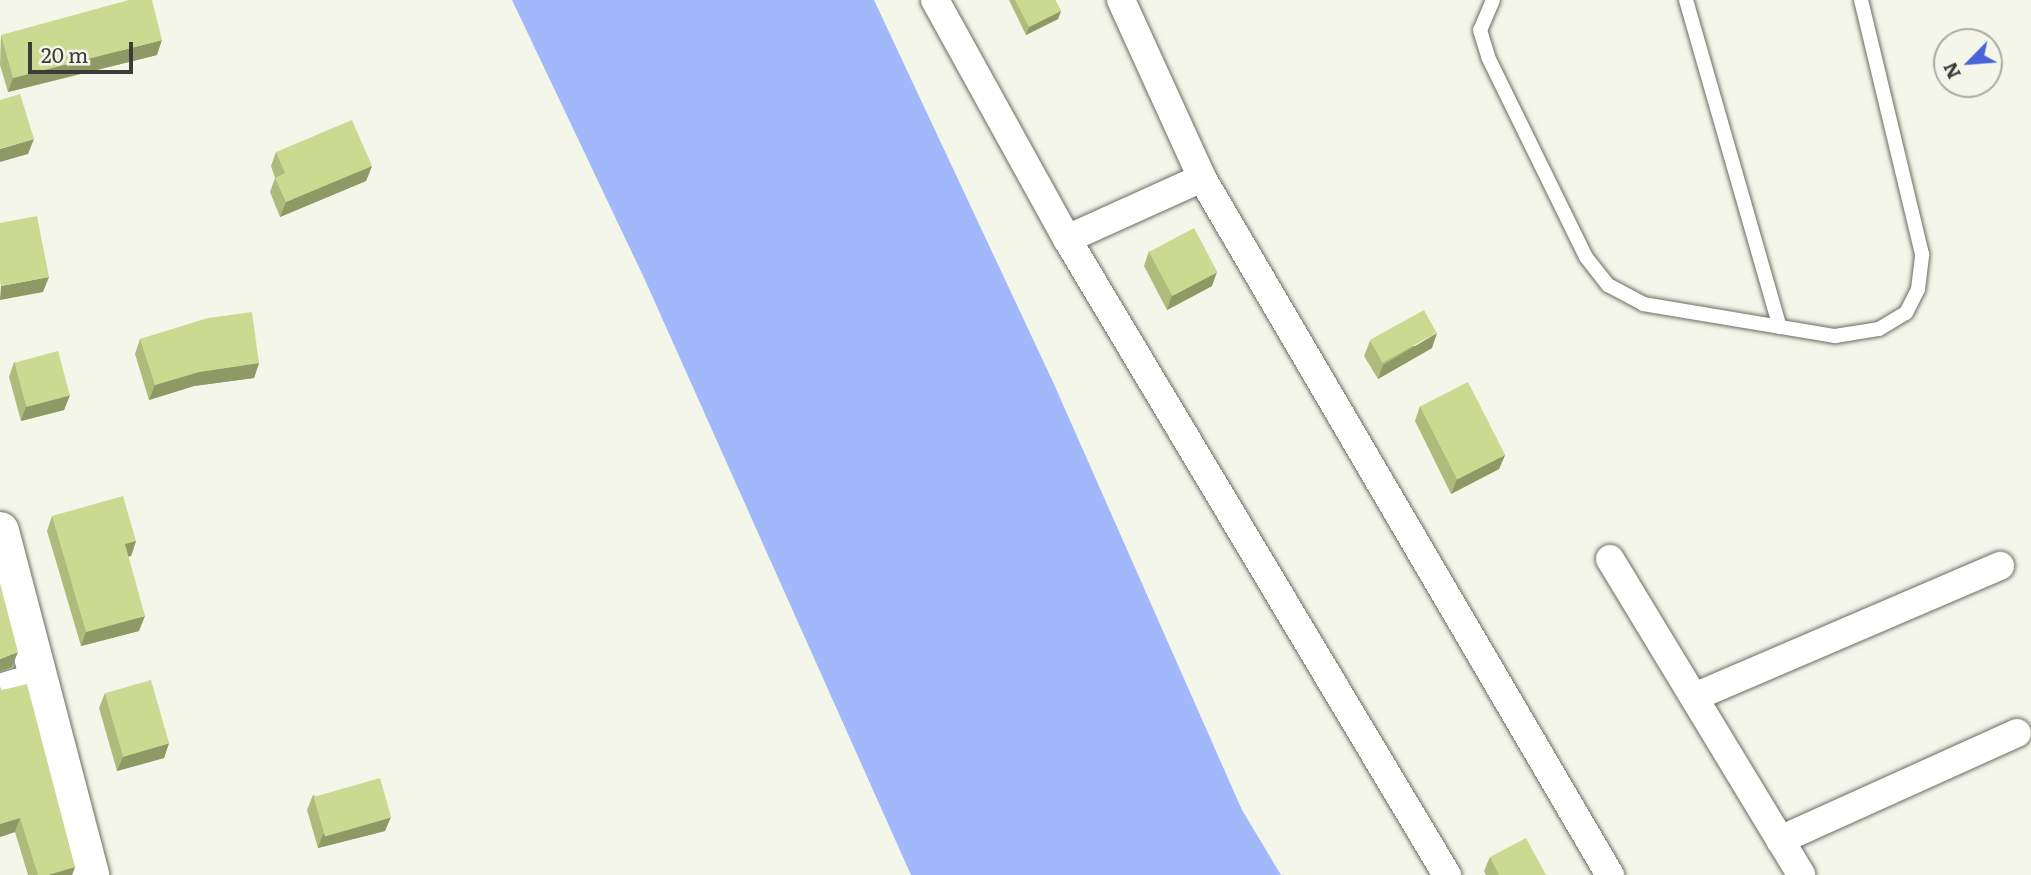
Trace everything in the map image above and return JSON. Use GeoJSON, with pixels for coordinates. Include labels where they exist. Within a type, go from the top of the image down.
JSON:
{"type":"FeatureCollection","features":[{"type":"Feature","properties":{"kind":"main road"},"geometry":{"type":"LineString","coordinates":[[0,531],[36,677],[90,875]]}},
{"type":"Feature","properties":{"kind":"street"},"geometry":{"type":"LineString","coordinates":[[935,0],[1067,239],[1447,875]]}},
{"type":"Feature","properties":{"kind":"street"},"geometry":{"type":"LineString","coordinates":[[1121,0],[1202,178],[1609,875]]}},
{"type":"Feature","properties":{"kind":"street"},"geometry":{"type":"LineString","coordinates":[[1067,239],[1202,178]]}},
{"type":"Feature","properties":{"kind":"street"},"geometry":{"type":"LineString","coordinates":[[1610,559],[1801,875]]}},
{"type":"Feature","properties":{"kind":"street"},"geometry":{"type":"LineString","coordinates":[[1694,697],[2000,566]]}},
{"type":"Feature","properties":{"kind":"street"},"geometry":{"type":"LineString","coordinates":[[0,688],[36,677]]}},
{"type":"Feature","properties":{"kind":"street"},"geometry":{"type":"LineString","coordinates":[[1780,841],[2017,733]]}},
{"type":"Feature","properties":{"kind":"lane"},"geometry":{"type":"LineString","coordinates":[[1493,0],[1480,30],[1488,57],[1586,257],[1608,285],[1643,304],[1835,336],[1879,329],[1906,313],[1918,289],[1922,254],[1861,0]]}},
{"type":"Feature","properties":{"kind":"lane"},"geometry":{"type":"LineString","coordinates":[[1686,0],[1780,327]]}},
{"type":"Feature","properties":{"kind":"water"},"geometry":{"type":"Polygon","coordinates":[[[512,0],[874,0],[1053,382],[1242,810],[1281,875],[911,875],[645,280],[512,0]]]}},
{"type":"Feature","properties":{"kind":"building"},"geometry":{"type":"Polygon","coordinates":[[[129,0],[152,0],[162,40],[13,78],[1,35],[129,0]]]}},
{"type":"Feature","properties":{"kind":"building"},"geometry":{"type":"Polygon","coordinates":[[[1015,0],[1055,0],[1061,11],[1029,27],[1015,0]]]}},
{"type":"Feature","properties":{"kind":"building"},"geometry":{"type":"Polygon","coordinates":[[[20,94],[34,139],[0,149],[0,100],[20,94]]]}},
{"type":"Feature","properties":{"kind":"building"},"geometry":{"type":"Polygon","coordinates":[[[352,120],[372,166],[286,202],[275,178],[285,173],[276,152],[352,120]]]}},
{"type":"Feature","properties":{"kind":"building"},"geometry":{"type":"Polygon","coordinates":[[[37,216],[49,277],[1,286],[0,223],[37,216]]]}},
{"type":"Feature","properties":{"kind":"building"},"geometry":{"type":"Polygon","coordinates":[[[1194,228],[1217,272],[1172,296],[1149,252],[1194,228]]]}},
{"type":"Feature","properties":{"kind":"building"},"geometry":{"type":"Polygon","coordinates":[[[1424,310],[1437,333],[1382,363],[1370,340],[1424,310]]]}},
{"type":"Feature","properties":{"kind":"building"},"geometry":{"type":"Polygon","coordinates":[[[252,312],[259,363],[199,372],[155,385],[140,339],[208,318],[252,312]]]}},
{"type":"Feature","properties":{"kind":"building"},"geometry":{"type":"Polygon","coordinates":[[[58,351],[70,395],[26,407],[15,363],[58,351]]]}},
{"type":"Feature","properties":{"kind":"building"},"geometry":{"type":"Polygon","coordinates":[[[1468,382],[1505,455],[1457,480],[1420,407],[1468,382]]]}},
{"type":"Feature","properties":{"kind":"building"},"geometry":{"type":"Polygon","coordinates":[[[123,496],[136,541],[125,544],[145,616],[86,632],[52,516],[123,496]]]}},
{"type":"Feature","properties":{"kind":"building"},"geometry":{"type":"Polygon","coordinates":[[[0,583],[18,652],[0,659],[0,583]]]}},
{"type":"Feature","properties":{"kind":"building"},"geometry":{"type":"Polygon","coordinates":[[[151,680],[169,743],[123,757],[105,693],[151,680]]]}},
{"type":"Feature","properties":{"kind":"building"},"geometry":{"type":"Polygon","coordinates":[[[27,684],[75,867],[48,875],[38,875],[20,818],[0,824],[0,687],[2,690],[27,684]]]}},
{"type":"Feature","properties":{"kind":"building"},"geometry":{"type":"Polygon","coordinates":[[[380,778],[391,817],[325,836],[314,797],[380,778]]]}},
{"type":"Feature","properties":{"kind":"building"},"geometry":{"type":"Polygon","coordinates":[[[1526,838],[1546,875],[1499,875],[1490,857],[1526,838]]]}}]}
